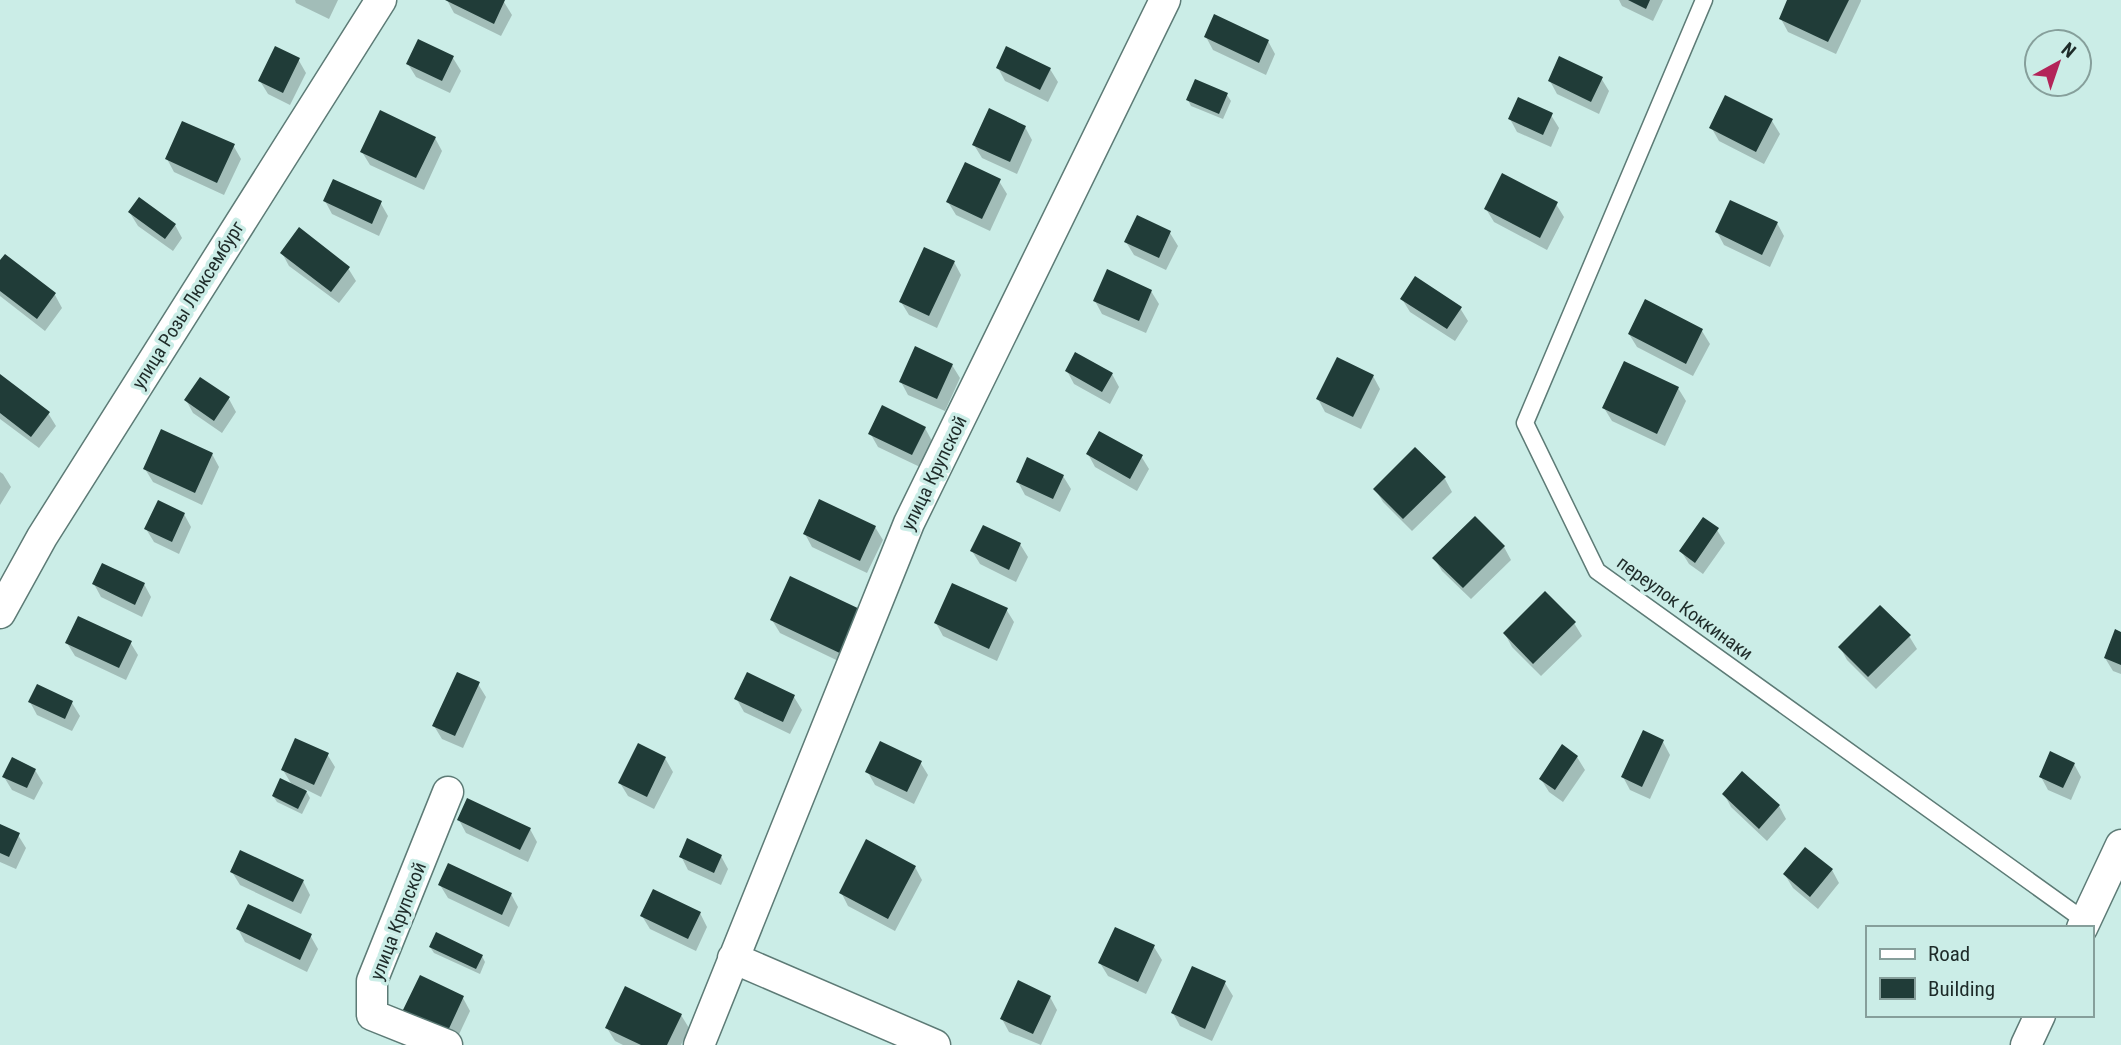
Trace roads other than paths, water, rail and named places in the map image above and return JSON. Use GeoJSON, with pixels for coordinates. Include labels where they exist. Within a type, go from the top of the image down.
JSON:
{"type":"FeatureCollection","features":[{"type":"Feature","properties":{"kind":"street","name":"улица Розы Люксембург"},"geometry":{"type":"LineString","coordinates":[[0,613],[42,537],[381,0]]}},
{"type":"Feature","properties":{"kind":"street","name":"улица Крупской"},"geometry":{"type":"LineString","coordinates":[[699,1045],[909,523],[1165,0]]}},
{"type":"Feature","properties":{"kind":"street","name":"улица Крупской"},"geometry":{"type":"LineString","coordinates":[[447,1045],[372,1015],[372,981],[448,792]]}},
{"type":"Feature","properties":{"kind":"street"},"geometry":{"type":"LineString","coordinates":[[2083,924],[2121,845]]}},
{"type":"Feature","properties":{"kind":"street"},"geometry":{"type":"LineString","coordinates":[[733,958],[935,1045]]}},
{"type":"Feature","properties":{"kind":"street"},"geometry":{"type":"LineString","coordinates":[[2026,1045],[2039,1017]]}},
{"type":"Feature","properties":{"kind":"lane","name":"переулок Коккинаки"},"geometry":{"type":"LineString","coordinates":[[1704,0],[1525,423],[1597,571],[2083,924]]}}]}
